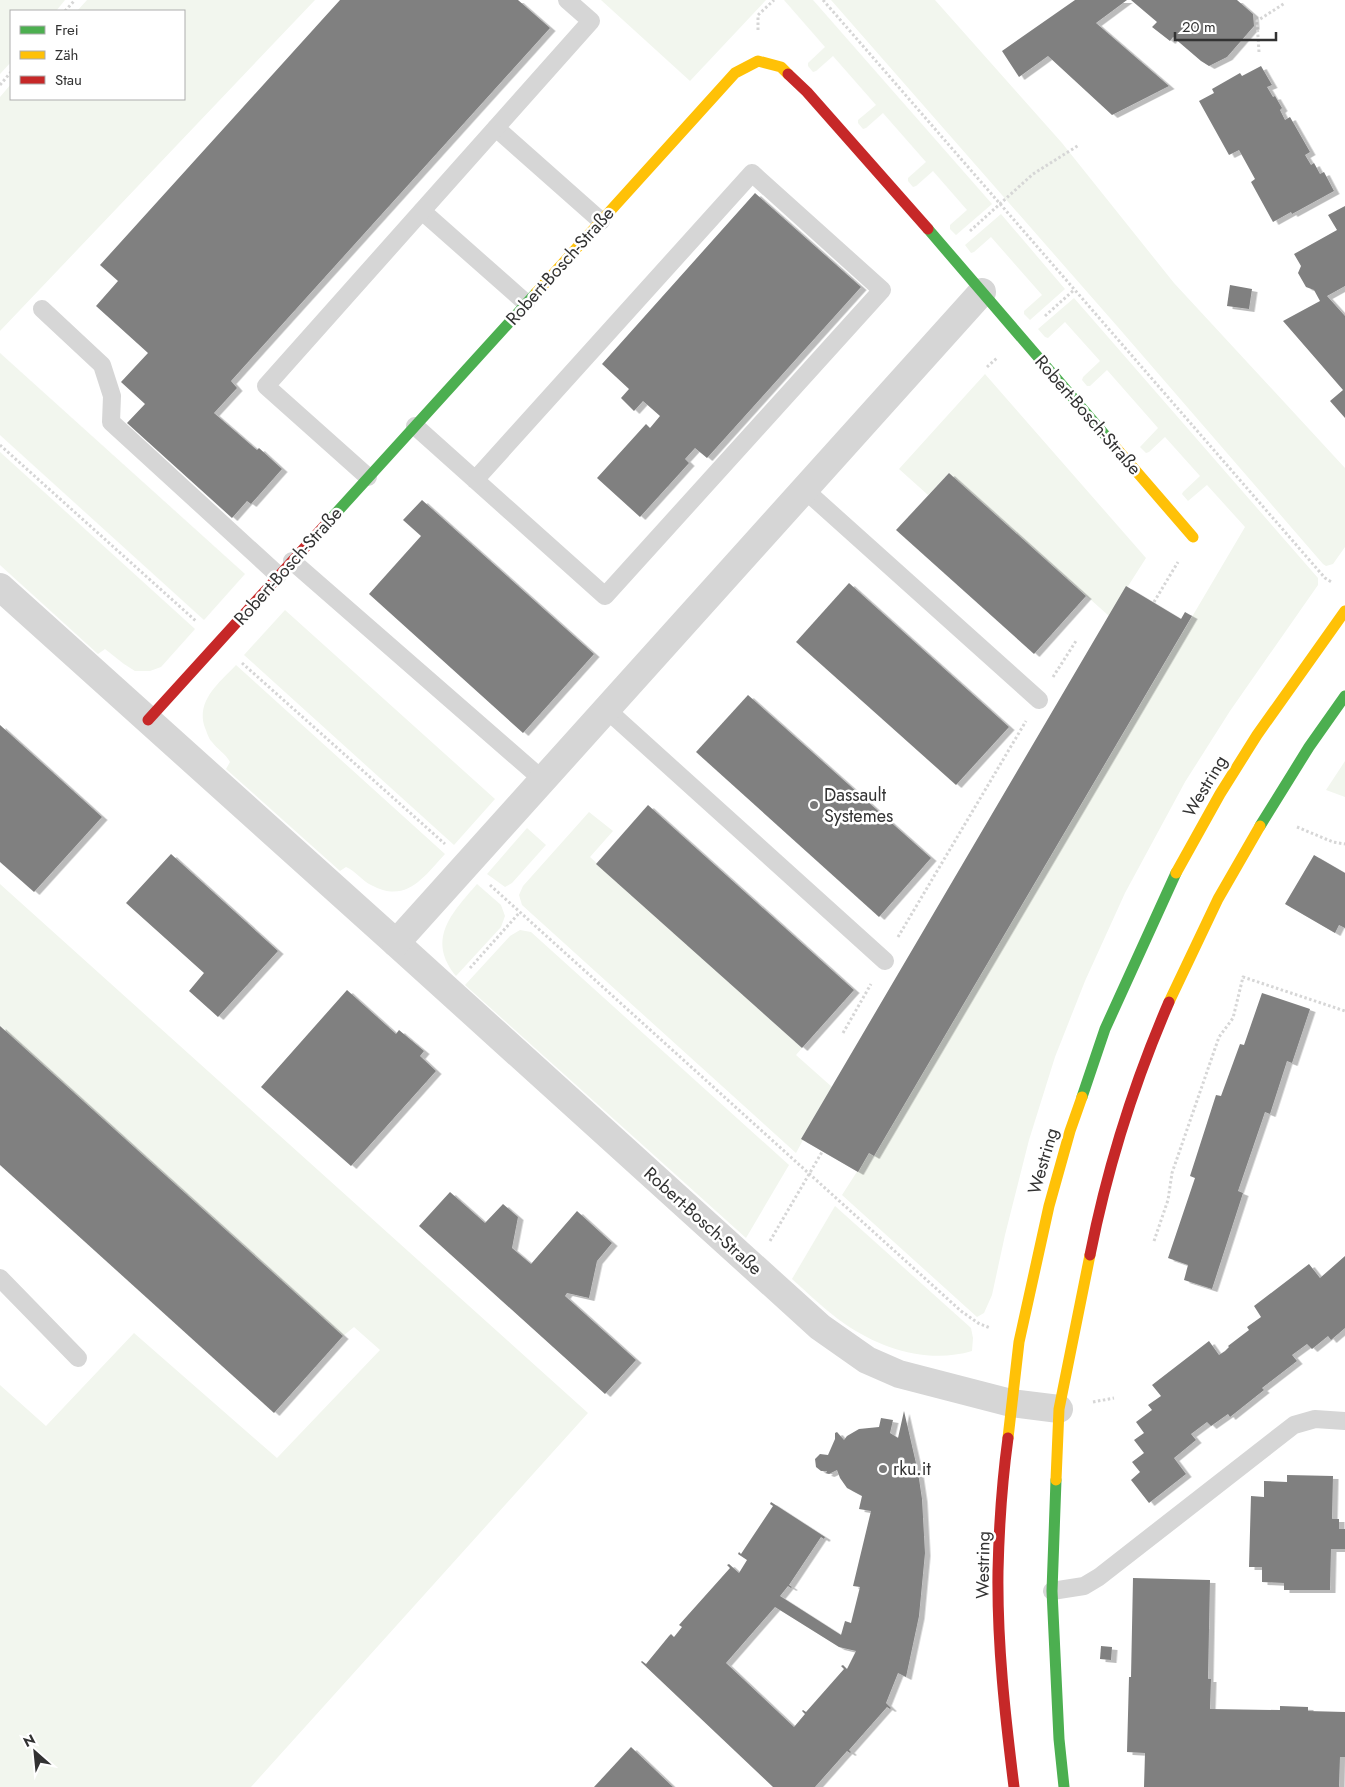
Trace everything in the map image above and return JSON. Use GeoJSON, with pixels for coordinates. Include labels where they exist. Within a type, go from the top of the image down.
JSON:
{"type":"FeatureCollection","features":[{"type":"Feature","properties":{"kind":"main road","name":"Robert-Bosch-Straße"},"geometry":{"type":"LineString","coordinates":[[148,720],[735,73],[758,60],[781,67],[806,92],[982,292],[1193,537]]}},
{"type":"Feature","properties":{"kind":"main road","name":"Westring"},"geometry":{"type":"LineString","coordinates":[[1014,1787],[1006,1726],[1001,1661],[998,1571],[1004,1478],[1018,1342],[1049,1206],[1070,1131],[1105,1028],[1174,877],[1220,794],[1257,735],[1345,611]]}},
{"type":"Feature","properties":{"kind":"main road"},"geometry":{"type":"LineString","coordinates":[[1064,1787],[1059,1739],[1052,1591],[1059,1409],[1098,1215],[1119,1139],[1152,1042],[1184,968],[1218,900],[1266,814],[1309,747],[1345,696]]}},
{"type":"Feature","properties":{"kind":"street"},"geometry":{"type":"LineString","coordinates":[[396,942],[982,292]]}},
{"type":"Feature","properties":{"kind":"street","name":"Robert-Bosch-Straße"},"geometry":{"type":"LineString","coordinates":[[0,587],[396,942],[820,1327],[866,1360],[899,1374],[1011,1403],[1059,1409]]}},
{"type":"Feature","properties":{"kind":"lane"},"geometry":{"type":"LineString","coordinates":[[368,477],[266,386],[591,21],[567,0]]}},
{"type":"Feature","properties":{"kind":"lane"},"geometry":{"type":"LineString","coordinates":[[496,128],[601,221]]}},
{"type":"Feature","properties":{"kind":"lane"},"geometry":{"type":"LineString","coordinates":[[415,426],[475,480],[605,596],[882,290],[752,173],[475,480]]}},
{"type":"Feature","properties":{"kind":"lane"},"geometry":{"type":"LineString","coordinates":[[422,211],[526,303]]}},
{"type":"Feature","properties":{"kind":"lane"},"geometry":{"type":"LineString","coordinates":[[42,309],[102,365],[112,396],[111,422],[278,576]]}},
{"type":"Feature","properties":{"kind":"lane"},"geometry":{"type":"LineString","coordinates":[[805,490],[1039,700]]}},
{"type":"Feature","properties":{"kind":"lane"},"geometry":{"type":"LineString","coordinates":[[292,561],[543,780]]}},
{"type":"Feature","properties":{"kind":"lane"},"geometry":{"type":"LineString","coordinates":[[606,709],[884,961]]}},
{"type":"Feature","properties":{"kind":"lane"},"geometry":{"type":"LineString","coordinates":[[0,1278],[78,1358]]}},
{"type":"Feature","properties":{"kind":"lane"},"geometry":{"type":"LineString","coordinates":[[1052,1591],[1084,1586],[1099,1577],[1294,1425],[1315,1418],[1345,1422]]}},
{"type":"Feature","properties":{"kind":"path"},"geometry":{"type":"LineString","coordinates":[[66,10],[75,0]]}},
{"type":"Feature","properties":{"kind":"path"},"geometry":{"type":"LineString","coordinates":[[823,0],[1325,578],[1338,587]]}},
{"type":"Feature","properties":{"kind":"path"},"geometry":{"type":"LineString","coordinates":[[1259,52],[1257,21],[1285,3]]}},
{"type":"Feature","properties":{"kind":"path"},"geometry":{"type":"LineString","coordinates":[[0,84],[10,73]]}},
{"type":"Feature","properties":{"kind":"path"},"geometry":{"type":"LineString","coordinates":[[947,252],[1033,174],[1079,144]]}},
{"type":"Feature","properties":{"kind":"path"},"geometry":{"type":"LineString","coordinates":[[0,446],[962,1311],[978,1323],[1018,1342]]}},
{"type":"Feature","properties":{"kind":"path"},"geometry":{"type":"LineString","coordinates":[[1154,602],[1193,537]]}},
{"type":"Feature","properties":{"kind":"path"},"geometry":{"type":"LineString","coordinates":[[843,1033],[1039,700],[1076,641]]}},
{"type":"Feature","properties":{"kind":"path"},"geometry":{"type":"LineString","coordinates":[[1266,814],[1333,842],[1345,844]]}},
{"type":"Feature","properties":{"kind":"path"},"geometry":{"type":"LineString","coordinates":[[450,991],[520,912]]}},
{"type":"Feature","properties":{"kind":"path"},"geometry":{"type":"LineString","coordinates":[[1154,1241],[1168,1200],[1172,1173],[1219,1037],[1233,1018],[1243,977],[1345,1011]]}},
{"type":"Feature","properties":{"kind":"path"},"geometry":{"type":"LineString","coordinates":[[754,1268],[822,1152]]}},
{"type":"Feature","properties":{"kind":"shaded area"},"geometry":{"type":"Polygon","coordinates":[[[0,0],[65,0],[57,10],[10,10],[10,63],[0,74],[0,0]]]}},
{"type":"Feature","properties":{"kind":"shaded area"},"geometry":{"type":"Polygon","coordinates":[[[87,0],[315,0],[0,331],[0,97],[10,85],[10,100],[185,100],[185,10],[78,10],[87,0]]]}},
{"type":"Feature","properties":{"kind":"shaded area"},"geometry":{"type":"Polygon","coordinates":[[[601,0],[766,0],[690,81],[601,0]]]}},
{"type":"Feature","properties":{"kind":"shaded area"},"geometry":{"type":"Polygon","coordinates":[[[784,0],[813,0],[992,204],[956,235],[950,229],[950,225],[967,210],[933,171],[913,187],[908,178],[926,162],[883,113],[863,129],[858,120],[876,105],[833,56],[813,72],[808,63],[825,47],[784,0]]]}},
{"type":"Feature","properties":{"kind":"shaded area"},"geometry":{"type":"Polygon","coordinates":[[[831,0],[935,0],[1062,143],[1174,283],[1345,468],[1345,547],[1333,564],[1326,566],[1323,564],[831,0]]]}},
{"type":"Feature","properties":{"kind":"shaded area"},"geometry":{"type":"Polygon","coordinates":[[[1001,214],[1065,289],[1030,320],[1024,314],[1024,311],[1042,295],[991,237],[971,253],[965,245],[1001,214]]]}},
{"type":"Feature","properties":{"kind":"shaded area"},"geometry":{"type":"Polygon","coordinates":[[[1074,298],[1318,578],[1318,585],[1230,711],[1185,782],[1125,893],[1085,981],[1055,1057],[1029,1140],[992,1295],[984,1313],[977,1317],[842,1195],[869,1153],[874,1156],[1245,527],[1207,485],[1188,501],[1182,494],[1200,476],[1165,437],[1149,452],[1146,453],[1140,447],[1158,428],[1107,370],[1090,386],[1087,386],[1082,380],[1083,377],[1100,361],[1065,322],[1048,338],[1038,329],[1074,298]]]}},
{"type":"Feature","properties":{"kind":"shaded area"},"geometry":{"type":"Polygon","coordinates":[[[0,353],[245,574],[204,620],[0,435],[0,353]]]}},
{"type":"Feature","properties":{"kind":"shaded area"},"geometry":{"type":"Polygon","coordinates":[[[985,374],[1146,558],[1109,616],[949,473],[928,495],[899,469],[985,374]]]}},
{"type":"Feature","properties":{"kind":"shaded area"},"geometry":{"type":"Polygon","coordinates":[[[0,452],[195,629],[161,667],[150,671],[135,671],[105,649],[98,654],[0,565],[0,452]]]}},
{"type":"Feature","properties":{"kind":"shaded area"},"geometry":{"type":"Polygon","coordinates":[[[285,610],[495,799],[454,845],[244,655],[285,610]]]}},
{"type":"Feature","properties":{"kind":"shaded area"},"geometry":{"type":"Polygon","coordinates":[[[236,665],[445,854],[413,886],[394,892],[383,890],[371,885],[346,867],[340,871],[226,769],[230,762],[209,737],[205,728],[203,709],[217,685],[236,665]]]}},
{"type":"Feature","properties":{"kind":"shaded area"},"geometry":{"type":"Polygon","coordinates":[[[1345,761],[1345,797],[1326,790],[1345,761]]]}},
{"type":"Feature","properties":{"kind":"shaded area"},"geometry":{"type":"Polygon","coordinates":[[[589,812],[613,831],[590,857],[802,1048],[796,1055],[832,1087],[801,1139],[803,1140],[796,1153],[522,905],[519,895],[523,886],[589,812]]]}},
{"type":"Feature","properties":{"kind":"shaded area"},"geometry":{"type":"Polygon","coordinates":[[[527,828],[546,845],[512,883],[505,887],[487,874],[527,828]]]}},
{"type":"Feature","properties":{"kind":"shaded area"},"geometry":{"type":"Polygon","coordinates":[[[0,884],[588,1413],[251,1787],[0,1787],[0,1385],[46,1426],[134,1333],[277,1458],[380,1350],[354,1327],[343,1336],[0,1026],[0,884]]]}},
{"type":"Feature","properties":{"kind":"shaded area"},"geometry":{"type":"Polygon","coordinates":[[[477,884],[501,905],[505,916],[501,927],[456,976],[447,963],[443,950],[443,938],[451,916],[477,884]]]}},
{"type":"Feature","properties":{"kind":"shaded area"},"geometry":{"type":"Polygon","coordinates":[[[520,930],[531,932],[789,1165],[746,1238],[465,985],[510,936],[520,930]]]}},
{"type":"Feature","properties":{"kind":"shaded area"},"geometry":{"type":"Polygon","coordinates":[[[835,1206],[971,1328],[973,1338],[972,1351],[956,1355],[922,1355],[906,1352],[874,1341],[845,1324],[792,1279],[835,1206]]]}},
{"type":"Feature","properties":{"kind":"building"},"geometry":{"type":"Polygon","coordinates":[[[340,0],[518,0],[550,28],[231,381],[237,388],[214,413],[257,450],[259,448],[282,469],[251,504],[247,501],[232,518],[127,423],[145,404],[121,382],[148,353],[96,306],[118,281],[100,265],[340,0]]]}},
{"type":"Feature","properties":{"kind":"building"},"geometry":{"type":"Polygon","coordinates":[[[1075,0],[1127,0],[1096,23],[1169,86],[1112,115],[1048,56],[1019,77],[1002,51],[1075,0]]]}},
{"type":"Feature","properties":{"kind":"building"},"geometry":{"type":"Polygon","coordinates":[[[1131,0],[1237,0],[1253,14],[1254,26],[1227,57],[1209,66],[1173,37],[1170,41],[1152,27],[1157,22],[1131,0]]]}},
{"type":"Feature","properties":{"kind":"building"},"geometry":{"type":"Polygon","coordinates":[[[1261,66],[1272,85],[1267,87],[1282,108],[1280,110],[1285,120],[1290,117],[1310,152],[1305,155],[1311,165],[1314,163],[1320,174],[1324,172],[1334,191],[1273,222],[1251,182],[1255,179],[1239,150],[1229,155],[1199,101],[1214,93],[1212,89],[1240,73],[1242,76],[1261,66]]]}},
{"type":"Feature","properties":{"kind":"building"},"geometry":{"type":"Polygon","coordinates":[[[755,193],[861,287],[707,458],[695,448],[685,459],[689,463],[640,517],[597,478],[646,424],[650,428],[660,416],[643,401],[634,411],[621,398],[629,389],[602,364],[755,193]]]}},
{"type":"Feature","properties":{"kind":"building"},"geometry":{"type":"Polygon","coordinates":[[[1345,206],[1345,286],[1327,296],[1345,316],[1345,418],[1330,401],[1343,390],[1283,321],[1320,301],[1314,290],[1306,287],[1298,273],[1301,266],[1294,254],[1337,230],[1328,215],[1345,206]]]}},
{"type":"Feature","properties":{"kind":"building"},"geometry":{"type":"Polygon","coordinates":[[[1230,285],[1252,289],[1249,309],[1227,306],[1230,285]]]}},
{"type":"Feature","properties":{"kind":"building"},"geometry":{"type":"Polygon","coordinates":[[[949,473],[1086,596],[1034,654],[896,530],[949,473]]]}},
{"type":"Feature","properties":{"kind":"building"},"geometry":{"type":"Polygon","coordinates":[[[422,500],[594,654],[523,733],[369,594],[421,536],[403,520],[422,500]]]}},
{"type":"Feature","properties":{"kind":"building"},"geometry":{"type":"Polygon","coordinates":[[[849,583],[1009,727],[956,785],[796,642],[849,583]]]}},
{"type":"Feature","properties":{"kind":"building"},"geometry":{"type":"Polygon","coordinates":[[[1126,586],[1181,619],[1185,612],[1192,616],[874,1156],[869,1153],[858,1172],[801,1139],[1126,586]]]}},
{"type":"Feature","properties":{"kind":"building","name":"Dassault Systemes"},"geometry":{"type":"Polygon","coordinates":[[[748,695],[931,858],[879,917],[696,752],[748,695]]]}},
{"type":"Feature","properties":{"kind":"building"},"geometry":{"type":"Polygon","coordinates":[[[0,725],[102,817],[34,892],[0,862],[0,725]]]}},
{"type":"Feature","properties":{"kind":"building"},"geometry":{"type":"Polygon","coordinates":[[[648,805],[854,990],[802,1048],[596,864],[648,805]]]}},
{"type":"Feature","properties":{"kind":"building"},"geometry":{"type":"Polygon","coordinates":[[[171,854],[278,951],[218,1017],[189,991],[204,973],[126,903],[171,854]]]}},
{"type":"Feature","properties":{"kind":"building"},"geometry":{"type":"Polygon","coordinates":[[[1314,855],[1345,873],[1345,928],[1339,925],[1335,933],[1285,904],[1314,855]]]}},
{"type":"Feature","properties":{"kind":"building"},"geometry":{"type":"Polygon","coordinates":[[[347,990],[396,1034],[399,1030],[424,1051],[420,1056],[436,1071],[351,1166],[261,1087],[347,990]]]}},
{"type":"Feature","properties":{"kind":"building"},"geometry":{"type":"Polygon","coordinates":[[[1262,993],[1310,1009],[1292,1063],[1287,1061],[1270,1114],[1265,1112],[1238,1191],[1243,1193],[1212,1289],[1184,1280],[1188,1265],[1168,1258],[1195,1178],[1190,1176],[1216,1095],[1221,1096],[1240,1044],[1244,1045],[1262,993]]]}},
{"type":"Feature","properties":{"kind":"building"},"geometry":{"type":"Polygon","coordinates":[[[0,1026],[343,1336],[274,1413],[0,1165],[0,1026]]]}},
{"type":"Feature","properties":{"kind":"building"},"geometry":{"type":"Polygon","coordinates":[[[450,1192],[485,1223],[503,1204],[518,1217],[512,1248],[531,1264],[577,1211],[612,1243],[597,1261],[589,1298],[567,1293],[565,1296],[636,1360],[605,1394],[419,1226],[450,1192]]]}},
{"type":"Feature","properties":{"kind":"building"},"geometry":{"type":"Polygon","coordinates":[[[1345,1256],[1345,1328],[1331,1340],[1328,1336],[1312,1349],[1307,1344],[1292,1355],[1297,1361],[1262,1388],[1264,1390],[1230,1417],[1228,1414],[1211,1426],[1207,1422],[1191,1434],[1196,1440],[1174,1458],[1186,1474],[1149,1503],[1131,1480],[1140,1472],[1132,1462],[1144,1453],[1134,1440],[1144,1433],[1136,1422],[1152,1410],[1148,1405],[1161,1396],[1152,1385],[1209,1341],[1219,1355],[1225,1351],[1228,1346],[1249,1330],[1247,1327],[1261,1317],[1254,1306],[1309,1264],[1320,1278],[1345,1256]]]}},
{"type":"Feature","properties":{"kind":"building"},"geometry":{"type":"Polygon","coordinates":[[[904,1411],[922,1499],[925,1553],[919,1616],[906,1677],[898,1673],[886,1703],[891,1708],[887,1707],[849,1750],[851,1752],[847,1751],[815,1787],[773,1787],[641,1662],[646,1664],[671,1634],[674,1637],[682,1627],[679,1625],[730,1568],[727,1565],[729,1564],[739,1573],[747,1560],[738,1554],[739,1552],[741,1554],[773,1506],[770,1504],[771,1502],[825,1537],[824,1539],[821,1537],[789,1585],[792,1587],[788,1586],[780,1596],[841,1635],[845,1621],[851,1623],[860,1587],[853,1586],[871,1511],[859,1509],[862,1496],[847,1488],[837,1470],[829,1474],[826,1473],[827,1471],[821,1471],[816,1467],[815,1459],[820,1454],[828,1455],[835,1439],[835,1433],[837,1432],[844,1440],[859,1429],[879,1427],[881,1418],[893,1420],[890,1433],[898,1438],[904,1411]],[[775,1607],[726,1663],[794,1727],[805,1714],[802,1711],[806,1712],[844,1669],[841,1666],[843,1665],[847,1669],[856,1651],[839,1647],[775,1607]]]}},
{"type":"Feature","properties":{"kind":"building"},"geometry":{"type":"Polygon","coordinates":[[[1287,1475],[1333,1476],[1332,1519],[1339,1519],[1339,1529],[1345,1529],[1345,1549],[1331,1549],[1330,1590],[1284,1590],[1284,1583],[1262,1582],[1262,1567],[1249,1567],[1251,1496],[1264,1497],[1264,1481],[1287,1482],[1287,1475]]]}},
{"type":"Feature","properties":{"kind":"building"},"geometry":{"type":"Polygon","coordinates":[[[1133,1578],[1210,1580],[1208,1679],[1211,1679],[1210,1709],[1280,1710],[1280,1706],[1308,1707],[1308,1711],[1345,1712],[1345,1757],[1340,1757],[1339,1787],[1144,1787],[1145,1753],[1127,1752],[1133,1578]]]}},
{"type":"Feature","properties":{"kind":"building"},"geometry":{"type":"Polygon","coordinates":[[[1101,1646],[1112,1647],[1111,1660],[1100,1659],[1101,1646]]]}},
{"type":"Feature","properties":{"kind":"building"},"geometry":{"type":"Polygon","coordinates":[[[631,1747],[673,1787],[594,1787],[631,1747]]]}},
{"type":"Feature","properties":{"kind":"traffic: fast"},"geometry":{"type":"LineString","coordinates":[[928,229],[1111,442]]}},
{"type":"Feature","properties":{"kind":"traffic: fast"},"geometry":{"type":"LineString","coordinates":[[327,523],[536,293]]}},
{"type":"Feature","properties":{"kind":"traffic: fast"},"geometry":{"type":"LineString","coordinates":[[1260,826],[1309,747],[1345,696]]}},
{"type":"Feature","properties":{"kind":"traffic: fast"},"geometry":{"type":"LineString","coordinates":[[1082,1097],[1105,1029],[1176,873]]}},
{"type":"Feature","properties":{"kind":"traffic: fast"},"geometry":{"type":"LineString","coordinates":[[1056,1480],[1052,1591],[1059,1739],[1064,1787]]}},
{"type":"Feature","properties":{"kind":"traffic: slow"},"geometry":{"type":"LineString","coordinates":[[536,293],[735,73],[758,61],[781,67],[788,74]]}},
{"type":"Feature","properties":{"kind":"traffic: slow"},"geometry":{"type":"LineString","coordinates":[[1111,442],[1193,537]]}},
{"type":"Feature","properties":{"kind":"traffic: slow"},"geometry":{"type":"LineString","coordinates":[[1176,873],[1220,794],[1257,735],[1345,611]]}},
{"type":"Feature","properties":{"kind":"traffic: slow"},"geometry":{"type":"LineString","coordinates":[[1169,1002],[1218,899],[1260,826]]}},
{"type":"Feature","properties":{"kind":"traffic: slow"},"geometry":{"type":"LineString","coordinates":[[1008,1438],[1019,1342],[1049,1206],[1070,1131],[1082,1097]]}},
{"type":"Feature","properties":{"kind":"traffic: slow"},"geometry":{"type":"LineString","coordinates":[[1056,1480],[1059,1409],[1090,1255]]}},
{"type":"Feature","properties":{"kind":"traffic: jam"},"geometry":{"type":"LineString","coordinates":[[788,74],[807,92],[928,229]]}},
{"type":"Feature","properties":{"kind":"traffic: jam"},"geometry":{"type":"LineString","coordinates":[[148,720],[327,523]]}},
{"type":"Feature","properties":{"kind":"traffic: jam"},"geometry":{"type":"LineString","coordinates":[[1090,1255],[1113,1159],[1144,1064],[1169,1002]]}},
{"type":"Feature","properties":{"kind":"traffic: jam"},"geometry":{"type":"LineString","coordinates":[[1008,1438],[1000,1521],[998,1598],[1002,1679],[1014,1787]]}},
{"type":"Feature","properties":{"kind":"place","name":"Dassault Systemes"},"geometry":{"type":"Point","coordinates":[814,805]}},
{"type":"Feature","properties":{"kind":"place","name":"rku.it"},"geometry":{"type":"Point","coordinates":[883,1469]}}]}
